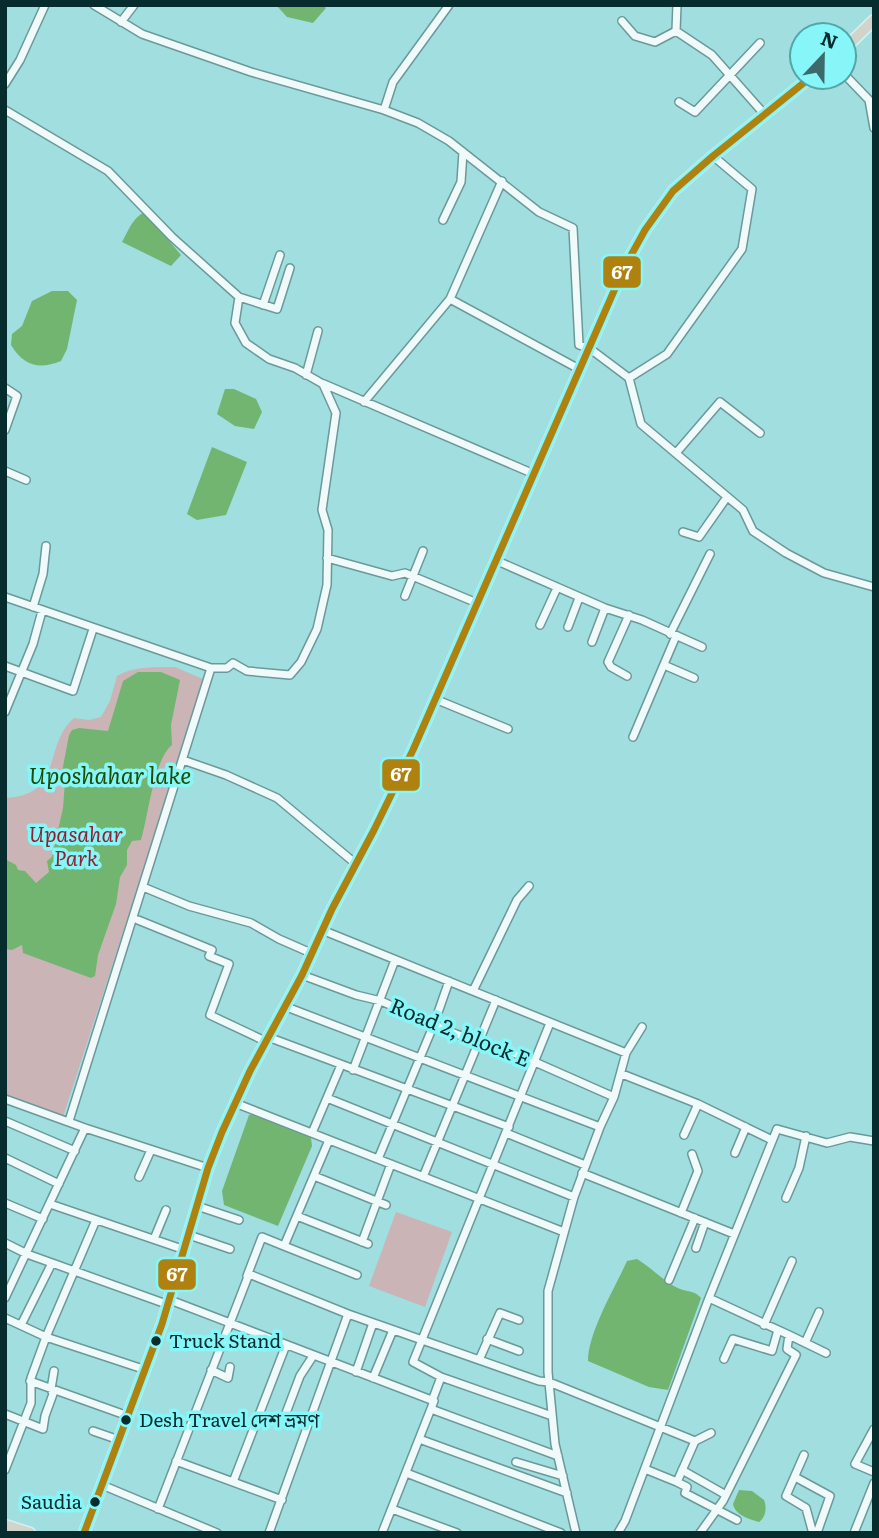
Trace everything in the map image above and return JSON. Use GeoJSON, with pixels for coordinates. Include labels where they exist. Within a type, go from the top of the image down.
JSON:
{"type":"FeatureCollection","features":[{"type":"Feature","properties":{"kind":"highway"},"geometry":{"type":"LineString","coordinates":[[858,35],[874,20]]}},
{"type":"Feature","properties":{"kind":"highway"},"geometry":{"type":"LineString","coordinates":[[84,1533],[170,1302],[208,1168],[235,1102],[302,975],[407,761],[616,286],[645,230],[665,200],[713,156],[794,91]]}},
{"type":"Feature","properties":{"kind":"highway"},"geometry":{"type":"LineString","coordinates":[[5,1525],[30,1533]]}},
{"type":"Feature","properties":{"kind":"street"},"geometry":{"type":"LineString","coordinates":[[5,85],[20,60],[45,5]]}},
{"type":"Feature","properties":{"kind":"street"},"geometry":{"type":"LineString","coordinates":[[94,5],[142,34],[251,72],[384,110],[418,123],[463,152],[539,212],[573,228],[579,345],[589,348],[629,378],[641,424],[743,510],[753,531],[786,553],[824,573],[874,587]]}},
{"type":"Feature","properties":{"kind":"street"},"geometry":{"type":"LineString","coordinates":[[121,22],[135,5]]}},
{"type":"Feature","properties":{"kind":"street"},"geometry":{"type":"LineString","coordinates":[[384,110],[393,82],[449,5]]}},
{"type":"Feature","properties":{"kind":"street"},"geometry":{"type":"LineString","coordinates":[[676,31],[677,5]]}},
{"type":"Feature","properties":{"kind":"street"},"geometry":{"type":"LineString","coordinates":[[622,21],[635,36],[655,42],[676,31]]}},
{"type":"Feature","properties":{"kind":"street"},"geometry":{"type":"LineString","coordinates":[[676,31],[712,55],[765,115]]}},
{"type":"Feature","properties":{"kind":"street"},"geometry":{"type":"LineString","coordinates":[[679,102],[695,112],[760,43]]}},
{"type":"Feature","properties":{"kind":"street"},"geometry":{"type":"LineString","coordinates":[[858,89],[869,100],[874,128]]}},
{"type":"Feature","properties":{"kind":"street"},"geometry":{"type":"LineString","coordinates":[[5,110],[108,171],[172,237],[239,298],[277,309],[290,268]]}},
{"type":"Feature","properties":{"kind":"street"},"geometry":{"type":"LineString","coordinates":[[443,220],[461,182],[463,152]]}},
{"type":"Feature","properties":{"kind":"street"},"geometry":{"type":"LineString","coordinates":[[629,378],[667,354],[742,249],[752,189],[713,156]]}},
{"type":"Feature","properties":{"kind":"street"},"geometry":{"type":"LineString","coordinates":[[364,402],[450,299],[502,181]]}},
{"type":"Feature","properties":{"kind":"street"},"geometry":{"type":"LineString","coordinates":[[263,304],[280,256]]}},
{"type":"Feature","properties":{"kind":"street"},"geometry":{"type":"LineString","coordinates":[[239,298],[235,323],[246,344],[269,359],[534,474]]}},
{"type":"Feature","properties":{"kind":"street"},"geometry":{"type":"LineString","coordinates":[[450,299],[579,369]]}},
{"type":"Feature","properties":{"kind":"street"},"geometry":{"type":"LineString","coordinates":[[306,374],[318,331]]}},
{"type":"Feature","properties":{"kind":"street"},"geometry":{"type":"LineString","coordinates":[[5,597],[211,668],[227,668],[233,663],[247,671],[290,675],[301,662],[317,629],[327,585],[328,530],[322,510],[336,413],[323,384]]}},
{"type":"Feature","properties":{"kind":"street"},"geometry":{"type":"LineString","coordinates":[[5,388],[17,396],[5,430]]}},
{"type":"Feature","properties":{"kind":"street"},"geometry":{"type":"LineString","coordinates":[[676,453],[720,402],[760,433]]}},
{"type":"Feature","properties":{"kind":"street"},"geometry":{"type":"LineString","coordinates":[[5,471],[26,480]]}},
{"type":"Feature","properties":{"kind":"street"},"geometry":{"type":"LineString","coordinates":[[683,532],[699,537],[727,498]]}},
{"type":"Feature","properties":{"kind":"street"},"geometry":{"type":"LineString","coordinates":[[33,607],[43,574],[46,546]]}},
{"type":"Feature","properties":{"kind":"street"},"geometry":{"type":"LineString","coordinates":[[404,596],[423,551]]}},
{"type":"Feature","properties":{"kind":"street"},"geometry":{"type":"LineString","coordinates":[[633,737],[664,665],[673,635],[710,554]]}},
{"type":"Feature","properties":{"kind":"street"},"geometry":{"type":"LineString","coordinates":[[327,558],[392,576],[405,573],[477,603]]}},
{"type":"Feature","properties":{"kind":"street"},"geometry":{"type":"LineString","coordinates":[[495,560],[556,588],[629,615],[702,647]]}},
{"type":"Feature","properties":{"kind":"street"},"geometry":{"type":"LineString","coordinates":[[540,625],[556,588]]}},
{"type":"Feature","properties":{"kind":"street"},"geometry":{"type":"LineString","coordinates":[[568,627],[579,597]]}},
{"type":"Feature","properties":{"kind":"street"},"geometry":{"type":"LineString","coordinates":[[592,642],[605,608]]}},
{"type":"Feature","properties":{"kind":"street"},"geometry":{"type":"LineString","coordinates":[[5,712],[33,644],[42,611]]}},
{"type":"Feature","properties":{"kind":"street"},"geometry":{"type":"LineString","coordinates":[[627,676],[611,667],[608,662],[629,615]]}},
{"type":"Feature","properties":{"kind":"street"},"geometry":{"type":"LineString","coordinates":[[5,666],[73,691],[93,629]]}},
{"type":"Feature","properties":{"kind":"street"},"geometry":{"type":"LineString","coordinates":[[664,665],[694,678]]}},
{"type":"Feature","properties":{"kind":"street"},"geometry":{"type":"LineString","coordinates":[[69,1121],[211,668]]}},
{"type":"Feature","properties":{"kind":"street"},"geometry":{"type":"LineString","coordinates":[[435,699],[508,729]]}},
{"type":"Feature","properties":{"kind":"street"},"geometry":{"type":"LineString","coordinates":[[183,760],[226,775],[277,798],[356,864]]}},
{"type":"Feature","properties":{"kind":"street"},"geometry":{"type":"LineString","coordinates":[[473,991],[517,900],[530,886]]}},
{"type":"Feature","properties":{"kind":"street"},"geometry":{"type":"LineString","coordinates":[[143,887],[189,906],[251,923],[311,953]]}},
{"type":"Feature","properties":{"kind":"street"},"geometry":{"type":"LineString","coordinates":[[138,920],[212,950],[209,956],[229,964],[210,1015],[507,1130],[584,1169],[734,1234]]}},
{"type":"Feature","properties":{"kind":"street"},"geometry":{"type":"LineString","coordinates":[[322,930],[626,1053]]}},
{"type":"Feature","properties":{"kind":"street"},"geometry":{"type":"LineString","coordinates":[[353,1070],[395,960]]}},
{"type":"Feature","properties":{"kind":"street","name":"Road 2, block E"},"geometry":{"type":"LineString","coordinates":[[302,975],[356,995],[381,1001],[535,1062],[614,1097]]}},
{"type":"Feature","properties":{"kind":"street"},"geometry":{"type":"LineString","coordinates":[[378,1159],[449,981]]}},
{"type":"Feature","properties":{"kind":"street"},"geometry":{"type":"LineString","coordinates":[[423,1177],[496,1000]]}},
{"type":"Feature","properties":{"kind":"street"},"geometry":{"type":"LineString","coordinates":[[284,1006],[600,1127]]}},
{"type":"Feature","properties":{"kind":"street"},"geometry":{"type":"LineString","coordinates":[[550,1023],[413,1362],[441,1377],[552,1416]]}},
{"type":"Feature","properties":{"kind":"street"},"geometry":{"type":"LineString","coordinates":[[576,1533],[552,1416],[548,1291],[573,1197],[614,1097],[626,1053],[642,1027]]}},
{"type":"Feature","properties":{"kind":"street"},"geometry":{"type":"LineString","coordinates":[[312,1133],[341,1065]]}},
{"type":"Feature","properties":{"kind":"street"},"geometry":{"type":"LineString","coordinates":[[622,1074],[698,1104],[772,1140]]}},
{"type":"Feature","properties":{"kind":"street"},"geometry":{"type":"LineString","coordinates":[[5,1098],[85,1128],[208,1168]]}},
{"type":"Feature","properties":{"kind":"street"},"geometry":{"type":"LineString","coordinates":[[327,1098],[573,1197]]}},
{"type":"Feature","properties":{"kind":"street"},"geometry":{"type":"LineString","coordinates":[[235,1102],[564,1232]]}},
{"type":"Feature","properties":{"kind":"street"},"geometry":{"type":"LineString","coordinates":[[684,1135],[698,1104]]}},
{"type":"Feature","properties":{"kind":"street"},"geometry":{"type":"LineString","coordinates":[[5,1121],[75,1151]]}},
{"type":"Feature","properties":{"kind":"street"},"geometry":{"type":"LineString","coordinates":[[735,1153],[746,1127]]}},
{"type":"Feature","properties":{"kind":"street"},"geometry":{"type":"LineString","coordinates":[[5,1298],[85,1128]]}},
{"type":"Feature","properties":{"kind":"street"},"geometry":{"type":"LineString","coordinates":[[618,1533],[624,1524],[776,1129],[827,1143],[850,1137],[874,1141]]}},
{"type":"Feature","properties":{"kind":"street"},"geometry":{"type":"LineString","coordinates":[[786,1198],[799,1168],[806,1136]]}},
{"type":"Feature","properties":{"kind":"street"},"geometry":{"type":"LineString","coordinates":[[284,1246],[329,1140]]}},
{"type":"Feature","properties":{"kind":"street"},"geometry":{"type":"LineString","coordinates":[[139,1177],[151,1150]]}},
{"type":"Feature","properties":{"kind":"street"},"geometry":{"type":"LineString","coordinates":[[681,1213],[698,1171],[692,1154]]}},
{"type":"Feature","properties":{"kind":"street"},"geometry":{"type":"LineString","coordinates":[[5,1158],[59,1184]]}},
{"type":"Feature","properties":{"kind":"street"},"geometry":{"type":"LineString","coordinates":[[297,1216],[365,1243],[391,1164]]}},
{"type":"Feature","properties":{"kind":"street"},"geometry":{"type":"LineString","coordinates":[[314,1176],[386,1205]]}},
{"type":"Feature","properties":{"kind":"street"},"geometry":{"type":"LineString","coordinates":[[5,1203],[43,1219]]}},
{"type":"Feature","properties":{"kind":"street"},"geometry":{"type":"LineString","coordinates":[[50,1204],[184,1250]]}},
{"type":"Feature","properties":{"kind":"street"},"geometry":{"type":"LineString","coordinates":[[197,1206],[239,1220]]}},
{"type":"Feature","properties":{"kind":"street"},"geometry":{"type":"LineString","coordinates":[[154,1240],[166,1210]]}},
{"type":"Feature","properties":{"kind":"street"},"geometry":{"type":"LineString","coordinates":[[669,1280],[695,1218]]}},
{"type":"Feature","properties":{"kind":"street"},"geometry":{"type":"LineString","coordinates":[[5,1469],[7,1458],[31,1403],[30,1381],[46,1337],[96,1220]]}},
{"type":"Feature","properties":{"kind":"street"},"geometry":{"type":"LineString","coordinates":[[696,1248],[705,1222]]}},
{"type":"Feature","properties":{"kind":"street"},"geometry":{"type":"LineString","coordinates":[[189,1235],[230,1249]]}},
{"type":"Feature","properties":{"kind":"street"},"geometry":{"type":"LineString","coordinates":[[158,1509],[262,1237],[357,1275]]}},
{"type":"Feature","properties":{"kind":"street"},"geometry":{"type":"LineString","coordinates":[[5,1243],[52,1263],[229,1322],[558,1455]]}},
{"type":"Feature","properties":{"kind":"street"},"geometry":{"type":"LineString","coordinates":[[764,1325],[792,1261]]}},
{"type":"Feature","properties":{"kind":"street"},"geometry":{"type":"LineString","coordinates":[[21,1325],[52,1263]]}},
{"type":"Feature","properties":{"kind":"street"},"geometry":{"type":"LineString","coordinates":[[247,1276],[253,1275],[348,1314],[539,1381],[549,1382],[695,1441]]}},
{"type":"Feature","properties":{"kind":"street"},"geometry":{"type":"LineString","coordinates":[[709,1298],[826,1353]]}},
{"type":"Feature","properties":{"kind":"street"},"geometry":{"type":"LineString","coordinates":[[805,1343],[819,1312]]}},
{"type":"Feature","properties":{"kind":"street"},"geometry":{"type":"LineString","coordinates":[[479,1360],[499,1313],[519,1320]]}},
{"type":"Feature","properties":{"kind":"street"},"geometry":{"type":"LineString","coordinates":[[270,1533],[348,1314]]}},
{"type":"Feature","properties":{"kind":"street"},"geometry":{"type":"LineString","coordinates":[[5,1318],[46,1337],[146,1370]]}},
{"type":"Feature","properties":{"kind":"street"},"geometry":{"type":"LineString","coordinates":[[356,1372],[373,1323]]}},
{"type":"Feature","properties":{"kind":"street"},"geometry":{"type":"LineString","coordinates":[[373,1378],[393,1330]]}},
{"type":"Feature","properties":{"kind":"street"},"geometry":{"type":"LineString","coordinates":[[724,1359],[733,1339],[772,1351],[778,1330]]}},
{"type":"Feature","properties":{"kind":"street"},"geometry":{"type":"LineString","coordinates":[[701,1533],[726,1495],[796,1355],[787,1349],[789,1335]]}},
{"type":"Feature","properties":{"kind":"street"},"geometry":{"type":"LineString","coordinates":[[487,1339],[519,1351]]}},
{"type":"Feature","properties":{"kind":"street"},"geometry":{"type":"LineString","coordinates":[[233,1482],[286,1345]]}},
{"type":"Feature","properties":{"kind":"street"},"geometry":{"type":"LineString","coordinates":[[286,1413],[299,1376],[313,1356]]}},
{"type":"Feature","properties":{"kind":"street"},"geometry":{"type":"LineString","coordinates":[[211,1370],[227,1381],[230,1367]]}},
{"type":"Feature","properties":{"kind":"street"},"geometry":{"type":"LineString","coordinates":[[5,1414],[43,1429],[53,1394],[51,1389],[54,1371]]}},
{"type":"Feature","properties":{"kind":"street"},"geometry":{"type":"LineString","coordinates":[[381,1382],[385,1372]]}},
{"type":"Feature","properties":{"kind":"street"},"geometry":{"type":"LineString","coordinates":[[382,1533],[441,1377]]}},
{"type":"Feature","properties":{"kind":"street"},"geometry":{"type":"LineString","coordinates":[[30,1381],[128,1416]]}},
{"type":"Feature","properties":{"kind":"street"},"geometry":{"type":"LineString","coordinates":[[874,1429],[855,1464],[874,1472]]}},
{"type":"Feature","properties":{"kind":"street"},"geometry":{"type":"LineString","coordinates":[[93,1431],[119,1440]]}},
{"type":"Feature","properties":{"kind":"street"},"geometry":{"type":"LineString","coordinates":[[677,1482],[695,1441],[711,1433]]}},
{"type":"Feature","properties":{"kind":"street"},"geometry":{"type":"LineString","coordinates":[[422,1440],[567,1493]]}},
{"type":"Feature","properties":{"kind":"street"},"geometry":{"type":"LineString","coordinates":[[795,1477],[830,1496],[816,1533],[812,1530],[806,1508],[786,1496],[804,1455]]}},
{"type":"Feature","properties":{"kind":"street"},"geometry":{"type":"LineString","coordinates":[[176,1461],[282,1500]]}},
{"type":"Feature","properties":{"kind":"street"},"geometry":{"type":"LineString","coordinates":[[516,1462],[563,1476]]}},
{"type":"Feature","properties":{"kind":"street"},"geometry":{"type":"LineString","coordinates":[[645,1469],[687,1487],[685,1493],[737,1520]]}},
{"type":"Feature","properties":{"kind":"street"},"geometry":{"type":"LineString","coordinates":[[682,1470],[726,1495]]}},
{"type":"Feature","properties":{"kind":"street"},"geometry":{"type":"LineString","coordinates":[[409,1474],[561,1533]]}},
{"type":"Feature","properties":{"kind":"street"},"geometry":{"type":"LineString","coordinates":[[854,1533],[874,1483]]}},
{"type":"Feature","properties":{"kind":"street"},"geometry":{"type":"LineString","coordinates":[[102,1485],[217,1533]]}},
{"type":"Feature","properties":{"kind":"street"},"geometry":{"type":"LineString","coordinates":[[392,1508],[457,1533]]}},
{"type":"Feature","properties":{"kind":"street"},"geometry":{"type":"LineString","coordinates":[[624,1524],[626,1533]]}},
{"type":"Feature","properties":{"kind":"green space","name":"Upasahar Park"},"geometry":{"type":"Polygon","coordinates":[[[175,667],[205,680],[63,1117],[5,1095],[5,798],[24,795],[37,788],[45,779],[64,729],[74,718],[89,720],[101,717],[110,701],[117,676],[138,669],[175,667]]]}},
{"type":"Feature","properties":{"kind":"green space"},"geometry":{"type":"Polygon","coordinates":[[[396,1212],[452,1232],[425,1307],[369,1286],[396,1212]]]}},
{"type":"Feature","properties":{"kind":"water"},"geometry":{"type":"Polygon","coordinates":[[[276,5],[323,5],[326,8],[313,23],[287,17],[276,5]]]}},
{"type":"Feature","properties":{"kind":"water"},"geometry":{"type":"Polygon","coordinates":[[[145,212],[181,255],[171,266],[122,242],[134,221],[145,212]]]}},
{"type":"Feature","properties":{"kind":"water"},"geometry":{"type":"Polygon","coordinates":[[[52,291],[68,291],[77,300],[67,349],[61,361],[46,365],[33,364],[21,358],[11,345],[12,334],[22,326],[32,301],[52,291]]]}},
{"type":"Feature","properties":{"kind":"water"},"geometry":{"type":"Polygon","coordinates":[[[225,389],[234,389],[256,399],[262,412],[254,429],[235,426],[217,414],[225,389]]]}},
{"type":"Feature","properties":{"kind":"water"},"geometry":{"type":"Polygon","coordinates":[[[212,447],[247,462],[226,515],[197,520],[187,514],[212,447]]]}},
{"type":"Feature","properties":{"kind":"water","name":"Uposhahar lake"},"geometry":{"type":"Polygon","coordinates":[[[138,672],[161,672],[180,680],[171,725],[172,745],[156,775],[141,840],[132,841],[127,850],[127,865],[120,877],[116,904],[98,955],[95,976],[91,978],[23,953],[22,945],[12,950],[5,949],[5,859],[16,865],[18,870],[25,871],[36,883],[49,872],[47,861],[52,857],[63,808],[65,782],[62,772],[69,735],[72,730],[79,728],[108,731],[123,681],[138,672]]]}},
{"type":"Feature","properties":{"kind":"water"},"geometry":{"type":"Polygon","coordinates":[[[254,1114],[305,1130],[311,1138],[312,1146],[278,1226],[224,1205],[222,1191],[249,1115],[254,1114]]]}},
{"type":"Feature","properties":{"kind":"water"},"geometry":{"type":"Polygon","coordinates":[[[637,1259],[674,1286],[701,1298],[668,1390],[649,1387],[588,1361],[592,1337],[609,1297],[627,1261],[637,1259]]]}},
{"type":"Feature","properties":{"kind":"water"},"geometry":{"type":"Polygon","coordinates":[[[739,1490],[752,1491],[764,1500],[765,1512],[759,1522],[743,1516],[734,1508],[739,1490]]]}},
{"type":"Feature","properties":{"kind":"transit line","name":"67"},"geometry":{"type":"LineString","coordinates":[[84,1533],[162,1324],[208,1168],[222,1132],[250,1071],[302,975],[332,909],[413,750],[624,268],[645,230],[673,191],[794,91]]}},
{"type":"Feature","properties":{"kind":"place","name":"Truck Stand"},"geometry":{"type":"Point","coordinates":[156,1341]}},
{"type":"Feature","properties":{"kind":"place","name":"Desh Travel দেশ ভ্রমণ"},"geometry":{"type":"Point","coordinates":[126,1420]}},
{"type":"Feature","properties":{"kind":"place","name":"Saudia"},"geometry":{"type":"Point","coordinates":[95,1502]}}]}
